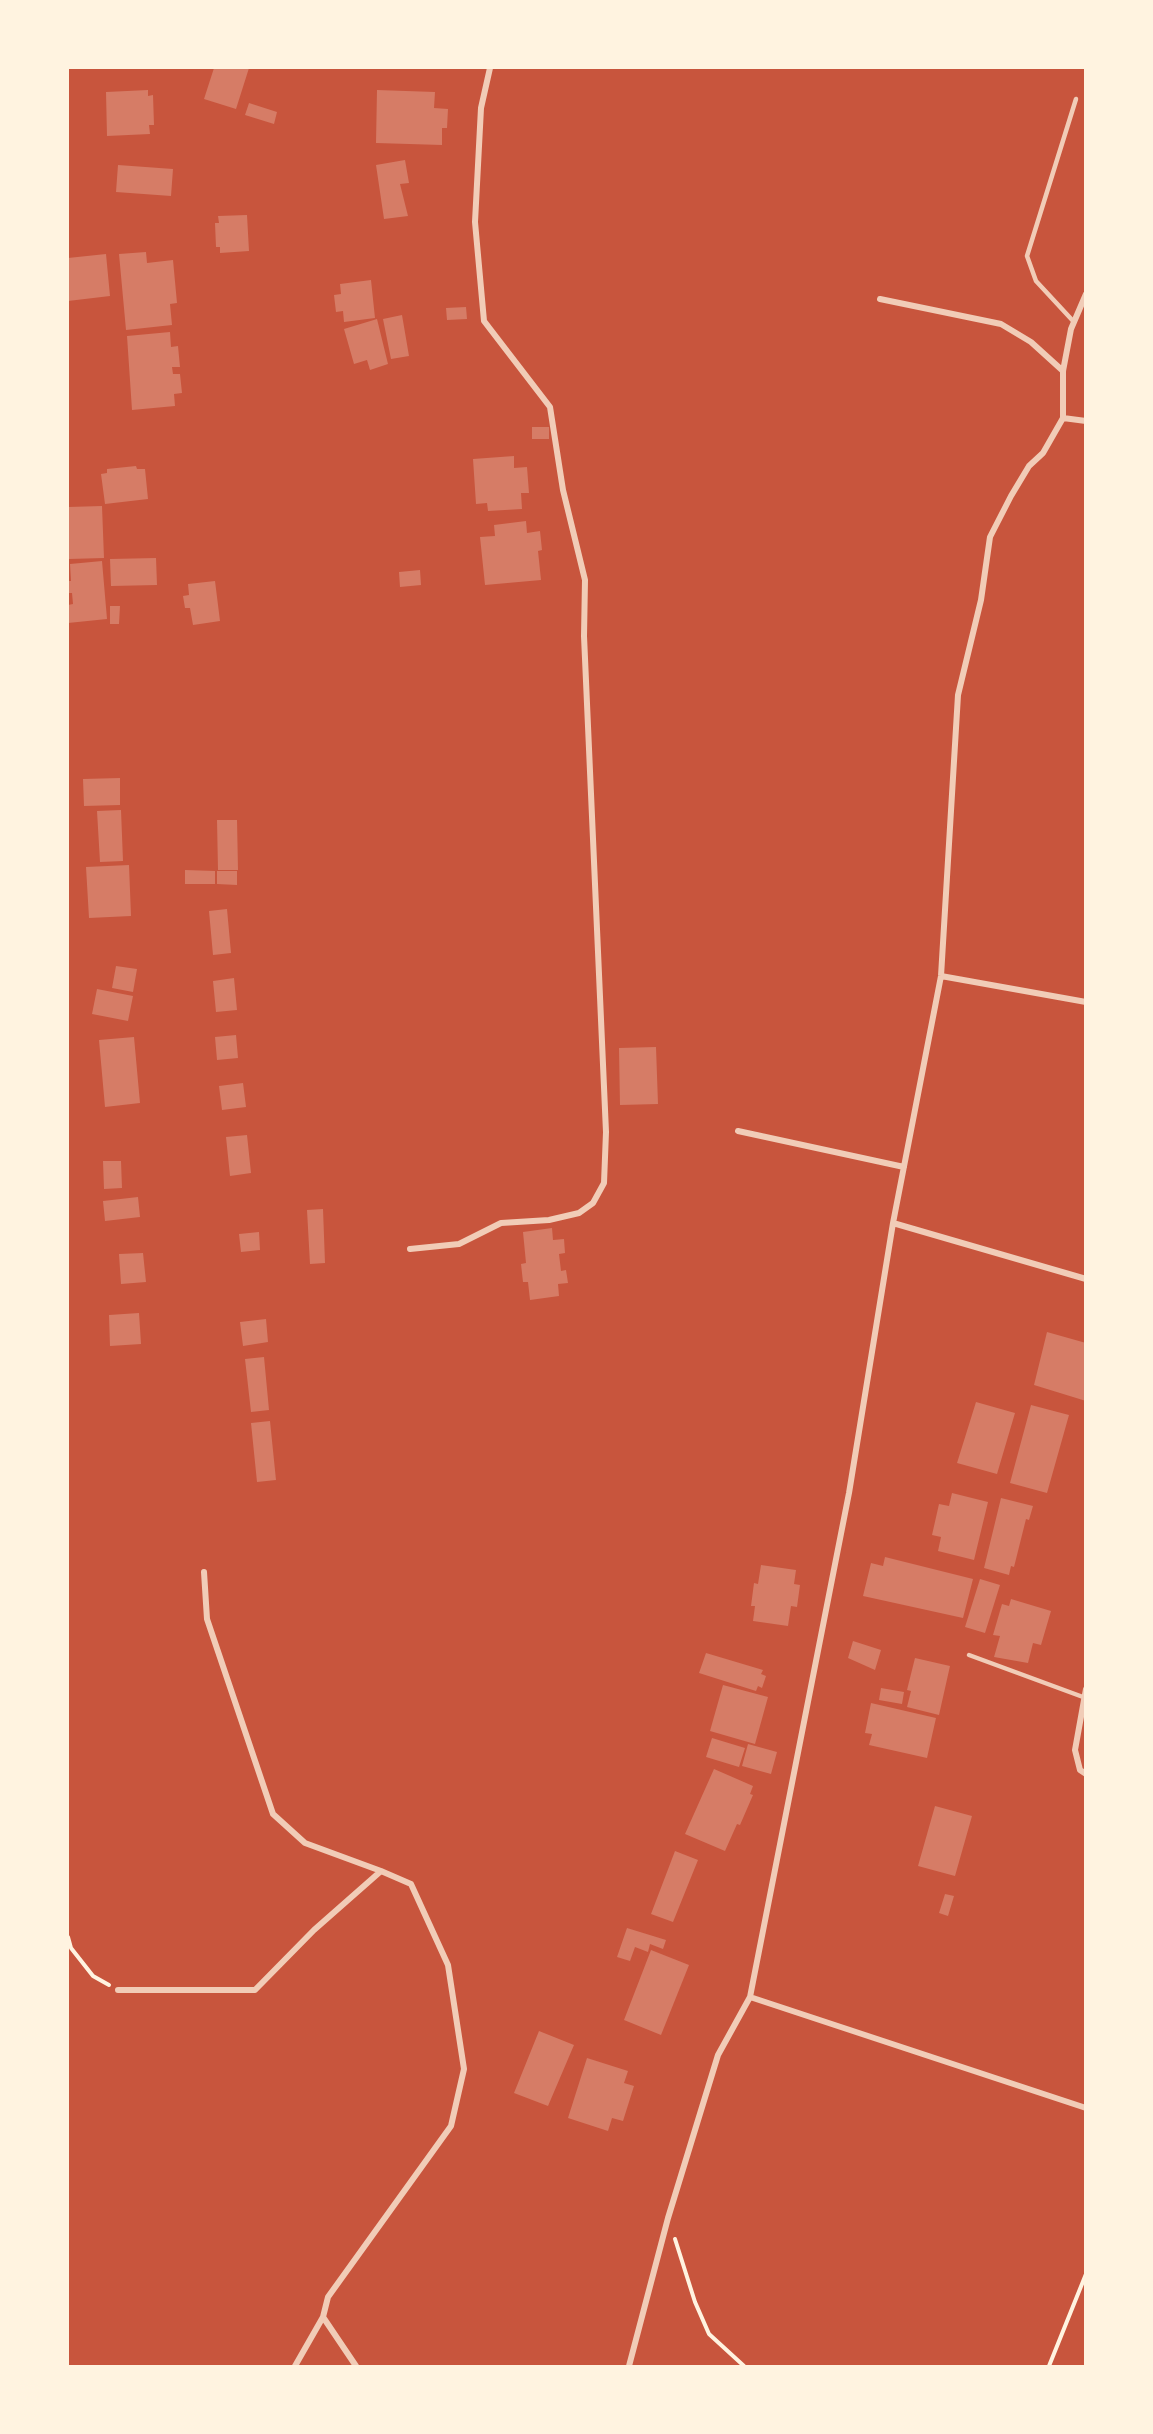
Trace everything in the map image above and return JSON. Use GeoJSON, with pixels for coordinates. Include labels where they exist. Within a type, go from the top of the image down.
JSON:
{"type":"FeatureCollection","features":[{"type":"Feature","properties":{"kind":"street"},"geometry":{"type":"LineString","coordinates":[[410,1249],[459,1244],[501,1223],[549,1220],[579,1214],[593,1203],[604,1183],[606,1132],[584,636],[585,580],[563,490],[550,407],[484,321],[475,222],[481,108],[490,68]]}},
{"type":"Feature","properties":{"kind":"street"},"geometry":{"type":"LineString","coordinates":[[629,2367],[668,2218],[718,2055],[750,1997],[849,1493],[893,1223],[941,976],[958,695],[981,600],[990,537],[1029,466],[1043,453],[1063,418],[1063,371],[1074,322],[1086,294]]}},
{"type":"Feature","properties":{"kind":"street"},"geometry":{"type":"LineString","coordinates":[[880,299],[1001,324],[1030,342],[1063,371]]}},
{"type":"Feature","properties":{"kind":"street"},"geometry":{"type":"LineString","coordinates":[[1063,418],[1086,421]]}},
{"type":"Feature","properties":{"kind":"street"},"geometry":{"type":"LineString","coordinates":[[941,976],[1086,1002]]}},
{"type":"Feature","properties":{"kind":"street"},"geometry":{"type":"LineString","coordinates":[[738,1131],[904,1167]]}},
{"type":"Feature","properties":{"kind":"street"},"geometry":{"type":"LineString","coordinates":[[893,1223],[1086,1279]]}},
{"type":"Feature","properties":{"kind":"street"},"geometry":{"type":"LineString","coordinates":[[204,1572],[207,1619],[273,1814],[305,1843],[411,1884],[448,1965],[464,2069],[451,2126],[328,2297],[323,2317],[295,2367]]}},
{"type":"Feature","properties":{"kind":"street"},"geometry":{"type":"LineString","coordinates":[[1084,1693],[1076,1750],[1080,1770],[1086,1774]]}},
{"type":"Feature","properties":{"kind":"street"},"geometry":{"type":"LineString","coordinates":[[118,1990],[255,1990],[314,1930],[381,1871]]}},
{"type":"Feature","properties":{"kind":"street"},"geometry":{"type":"LineString","coordinates":[[750,1997],[1086,2108]]}},
{"type":"Feature","properties":{"kind":"street"},"geometry":{"type":"LineString","coordinates":[[323,2317],[356,2367]]}},
{"type":"Feature","properties":{"kind":"lane"},"geometry":{"type":"LineString","coordinates":[[1074,322],[1036,281],[1027,256],[1076,99]]}},
{"type":"Feature","properties":{"kind":"lane"},"geometry":{"type":"LineString","coordinates":[[969,1655],[1084,1693]]}},
{"type":"Feature","properties":{"kind":"path"},"geometry":{"type":"LineString","coordinates":[[68,1937],[71,1948],[93,1976],[118,1990]]}},
{"type":"Feature","properties":{"kind":"path"},"geometry":{"type":"LineString","coordinates":[[668,2218],[694,2302],[709,2334],[744,2367]]}},
{"type":"Feature","properties":{"kind":"path"},"geometry":{"type":"LineString","coordinates":[[1050,2367],[1086,2274]]}},
{"type":"Feature","properties":{"kind":"building"},"geometry":{"type":"Polygon","coordinates":[[[214,68],[249,68],[236,109],[204,99],[214,68]]]}},
{"type":"Feature","properties":{"kind":"building"},"geometry":{"type":"Polygon","coordinates":[[[148,90],[148,96],[153,95],[154,125],[149,125],[150,134],[107,136],[106,92],[148,90]]]}},
{"type":"Feature","properties":{"kind":"building"},"geometry":{"type":"Polygon","coordinates":[[[377,90],[435,92],[434,108],[448,109],[447,128],[442,128],[442,145],[376,143],[377,90]]]}},
{"type":"Feature","properties":{"kind":"building"},"geometry":{"type":"Polygon","coordinates":[[[249,103],[277,112],[274,124],[245,115],[249,103]]]}},
{"type":"Feature","properties":{"kind":"building"},"geometry":{"type":"Polygon","coordinates":[[[405,160],[409,183],[400,184],[408,216],[384,219],[376,165],[405,160]]]}},
{"type":"Feature","properties":{"kind":"building"},"geometry":{"type":"Polygon","coordinates":[[[118,165],[173,169],[171,196],[116,192],[118,165]]]}},
{"type":"Feature","properties":{"kind":"building"},"geometry":{"type":"Polygon","coordinates":[[[247,215],[249,251],[220,253],[220,247],[216,247],[215,223],[219,223],[218,216],[247,215]]]}},
{"type":"Feature","properties":{"kind":"building"},"geometry":{"type":"Polygon","coordinates":[[[146,252],[147,263],[173,260],[177,303],[170,304],[172,325],[126,330],[119,254],[146,252]]]}},
{"type":"Feature","properties":{"kind":"building"},"geometry":{"type":"Polygon","coordinates":[[[106,254],[110,296],[68,301],[68,258],[106,254]]]}},
{"type":"Feature","properties":{"kind":"building"},"geometry":{"type":"Polygon","coordinates":[[[371,280],[375,318],[344,322],[343,311],[336,312],[334,295],[341,294],[340,284],[371,280]]]}},
{"type":"Feature","properties":{"kind":"building"},"geometry":{"type":"Polygon","coordinates":[[[466,307],[467,319],[447,320],[446,308],[466,307]]]}},
{"type":"Feature","properties":{"kind":"building"},"geometry":{"type":"Polygon","coordinates":[[[402,315],[409,356],[391,359],[383,319],[402,315]]]}},
{"type":"Feature","properties":{"kind":"building"},"geometry":{"type":"Polygon","coordinates":[[[377,319],[388,364],[370,370],[367,360],[354,364],[344,329],[377,319]]]}},
{"type":"Feature","properties":{"kind":"building"},"geometry":{"type":"Polygon","coordinates":[[[170,332],[171,347],[178,346],[180,367],[172,367],[173,374],[180,374],[182,393],[174,394],[175,406],[132,410],[127,336],[170,332]]]}},
{"type":"Feature","properties":{"kind":"building"},"geometry":{"type":"Polygon","coordinates":[[[532,427],[549,427],[549,439],[532,439],[532,427]]]}},
{"type":"Feature","properties":{"kind":"building"},"geometry":{"type":"Polygon","coordinates":[[[514,456],[514,468],[527,467],[529,493],[521,493],[522,509],[488,511],[487,503],[476,504],[473,459],[514,456]]]}},
{"type":"Feature","properties":{"kind":"building"},"geometry":{"type":"Polygon","coordinates":[[[136,466],[137,469],[145,469],[148,499],[105,504],[101,474],[107,473],[107,469],[136,466]]]}},
{"type":"Feature","properties":{"kind":"building"},"geometry":{"type":"Polygon","coordinates":[[[102,506],[104,558],[69,559],[68,507],[102,506]]]}},
{"type":"Feature","properties":{"kind":"building"},"geometry":{"type":"Polygon","coordinates":[[[526,521],[527,533],[540,531],[542,550],[538,551],[541,580],[485,585],[480,537],[495,536],[494,525],[526,521]]]}},
{"type":"Feature","properties":{"kind":"building"},"geometry":{"type":"Polygon","coordinates":[[[156,558],[157,585],[111,586],[110,559],[156,558]]]}},
{"type":"Feature","properties":{"kind":"building"},"geometry":{"type":"Polygon","coordinates":[[[102,561],[107,619],[68,623],[68,605],[73,604],[72,593],[68,593],[68,581],[71,581],[70,564],[102,561]]]}},
{"type":"Feature","properties":{"kind":"building"},"geometry":{"type":"Polygon","coordinates":[[[420,570],[421,585],[400,587],[399,572],[420,570]]]}},
{"type":"Feature","properties":{"kind":"building"},"geometry":{"type":"Polygon","coordinates":[[[215,581],[220,621],[193,625],[190,608],[185,608],[183,596],[189,595],[188,584],[215,581]]]}},
{"type":"Feature","properties":{"kind":"building"},"geometry":{"type":"Polygon","coordinates":[[[110,606],[120,606],[119,624],[110,624],[110,606]]]}},
{"type":"Feature","properties":{"kind":"building"},"geometry":{"type":"Polygon","coordinates":[[[120,778],[120,805],[84,806],[83,779],[120,778]]]}},
{"type":"Feature","properties":{"kind":"building"},"geometry":{"type":"Polygon","coordinates":[[[121,810],[123,861],[100,862],[97,811],[121,810]]]}},
{"type":"Feature","properties":{"kind":"building"},"geometry":{"type":"Polygon","coordinates":[[[217,820],[237,820],[238,870],[218,870],[217,820]]]}},
{"type":"Feature","properties":{"kind":"building"},"geometry":{"type":"Polygon","coordinates":[[[129,865],[131,916],[89,918],[86,867],[129,865]]]}},
{"type":"Feature","properties":{"kind":"building"},"geometry":{"type":"Polygon","coordinates":[[[185,870],[215,871],[215,884],[185,884],[185,870]]]}},
{"type":"Feature","properties":{"kind":"building"},"geometry":{"type":"Polygon","coordinates":[[[217,871],[237,871],[237,885],[217,884],[217,871]]]}},
{"type":"Feature","properties":{"kind":"building"},"geometry":{"type":"Polygon","coordinates":[[[227,909],[231,953],[213,955],[209,911],[227,909]]]}},
{"type":"Feature","properties":{"kind":"building"},"geometry":{"type":"Polygon","coordinates":[[[116,966],[137,969],[133,992],[112,988],[116,966]]]}},
{"type":"Feature","properties":{"kind":"building"},"geometry":{"type":"Polygon","coordinates":[[[234,978],[237,1010],[216,1012],[213,981],[234,978]]]}},
{"type":"Feature","properties":{"kind":"building"},"geometry":{"type":"Polygon","coordinates":[[[97,989],[133,996],[128,1021],[92,1014],[97,989]]]}},
{"type":"Feature","properties":{"kind":"building"},"geometry":{"type":"Polygon","coordinates":[[[236,1035],[238,1058],[217,1060],[215,1037],[236,1035]]]}},
{"type":"Feature","properties":{"kind":"building"},"geometry":{"type":"Polygon","coordinates":[[[134,1037],[140,1103],[105,1107],[99,1040],[134,1037]]]}},
{"type":"Feature","properties":{"kind":"building"},"geometry":{"type":"Polygon","coordinates":[[[656,1047],[658,1104],[620,1105],[619,1048],[656,1047]]]}},
{"type":"Feature","properties":{"kind":"building"},"geometry":{"type":"Polygon","coordinates":[[[243,1083],[246,1107],[222,1110],[219,1086],[243,1083]]]}},
{"type":"Feature","properties":{"kind":"building"},"geometry":{"type":"Polygon","coordinates":[[[247,1135],[251,1173],[230,1176],[226,1137],[247,1135]]]}},
{"type":"Feature","properties":{"kind":"building"},"geometry":{"type":"Polygon","coordinates":[[[103,1161],[121,1161],[122,1188],[104,1189],[103,1161]]]}},
{"type":"Feature","properties":{"kind":"building"},"geometry":{"type":"Polygon","coordinates":[[[138,1197],[140,1217],[105,1221],[103,1201],[138,1197]]]}},
{"type":"Feature","properties":{"kind":"building"},"geometry":{"type":"Polygon","coordinates":[[[323,1209],[325,1263],[310,1264],[307,1210],[323,1209]]]}},
{"type":"Feature","properties":{"kind":"building"},"geometry":{"type":"Polygon","coordinates":[[[552,1228],[553,1240],[564,1239],[565,1253],[559,1254],[561,1271],[566,1270],[568,1283],[558,1284],[559,1296],[530,1300],[528,1282],[523,1282],[521,1264],[526,1263],[523,1232],[552,1228]]]}},
{"type":"Feature","properties":{"kind":"building"},"geometry":{"type":"Polygon","coordinates":[[[259,1232],[260,1250],[241,1252],[239,1234],[259,1232]]]}},
{"type":"Feature","properties":{"kind":"building"},"geometry":{"type":"Polygon","coordinates":[[[143,1253],[146,1282],[121,1284],[119,1254],[143,1253]]]}},
{"type":"Feature","properties":{"kind":"building"},"geometry":{"type":"Polygon","coordinates":[[[139,1313],[141,1344],[110,1346],[109,1315],[139,1313]]]}},
{"type":"Feature","properties":{"kind":"building"},"geometry":{"type":"Polygon","coordinates":[[[266,1319],[268,1342],[243,1346],[240,1322],[266,1319]]]}},
{"type":"Feature","properties":{"kind":"building"},"geometry":{"type":"Polygon","coordinates":[[[1047,1332],[1086,1343],[1086,1401],[1034,1385],[1047,1332]]]}},
{"type":"Feature","properties":{"kind":"building"},"geometry":{"type":"Polygon","coordinates":[[[264,1357],[269,1410],[251,1412],[245,1359],[264,1357]]]}},
{"type":"Feature","properties":{"kind":"building"},"geometry":{"type":"Polygon","coordinates":[[[976,1402],[1015,1413],[997,1474],[957,1463],[976,1402]]]}},
{"type":"Feature","properties":{"kind":"building"},"geometry":{"type":"Polygon","coordinates":[[[1031,1405],[1069,1415],[1047,1493],[1010,1483],[1031,1405]]]}},
{"type":"Feature","properties":{"kind":"building"},"geometry":{"type":"Polygon","coordinates":[[[270,1421],[276,1480],[257,1482],[251,1423],[270,1421]]]}},
{"type":"Feature","properties":{"kind":"building"},"geometry":{"type":"Polygon","coordinates":[[[952,1493],[988,1502],[974,1560],[938,1551],[941,1537],[932,1535],[939,1504],[949,1506],[952,1493]]]}},
{"type":"Feature","properties":{"kind":"building"},"geometry":{"type":"Polygon","coordinates":[[[1001,1498],[1033,1506],[1029,1520],[1026,1519],[1014,1567],[1011,1566],[1009,1575],[984,1568],[1001,1498]]]}},
{"type":"Feature","properties":{"kind":"building"},"geometry":{"type":"Polygon","coordinates":[[[885,1557],[973,1579],[963,1618],[863,1596],[871,1563],[883,1566],[885,1557]]]}},
{"type":"Feature","properties":{"kind":"building"},"geometry":{"type":"Polygon","coordinates":[[[761,1565],[796,1570],[794,1584],[800,1585],[797,1607],[791,1606],[788,1626],[753,1621],[755,1606],[751,1606],[754,1583],[758,1584],[761,1565]]]}},
{"type":"Feature","properties":{"kind":"building"},"geometry":{"type":"Polygon","coordinates":[[[980,1579],[1000,1585],[985,1633],[965,1627],[980,1579]]]}},
{"type":"Feature","properties":{"kind":"building"},"geometry":{"type":"Polygon","coordinates":[[[1011,1599],[1051,1611],[1041,1645],[1033,1643],[1028,1663],[994,1657],[1000,1636],[993,1635],[1002,1604],[1009,1606],[1011,1599]]]}},
{"type":"Feature","properties":{"kind":"building"},"geometry":{"type":"Polygon","coordinates":[[[853,1641],[881,1650],[875,1670],[848,1658],[853,1641]]]}},
{"type":"Feature","properties":{"kind":"building"},"geometry":{"type":"Polygon","coordinates":[[[706,1653],[763,1670],[761,1674],[766,1676],[762,1688],[758,1686],[756,1691],[699,1673],[706,1653]]]}},
{"type":"Feature","properties":{"kind":"building"},"geometry":{"type":"Polygon","coordinates":[[[915,1658],[950,1666],[939,1715],[907,1707],[911,1691],[907,1690],[915,1658]]]}},
{"type":"Feature","properties":{"kind":"building"},"geometry":{"type":"Polygon","coordinates":[[[723,1685],[768,1697],[755,1744],[710,1731],[723,1685]]]}},
{"type":"Feature","properties":{"kind":"building"},"geometry":{"type":"Polygon","coordinates":[[[881,1688],[904,1692],[902,1704],[879,1700],[881,1688]]]}},
{"type":"Feature","properties":{"kind":"building"},"geometry":{"type":"Polygon","coordinates":[[[871,1703],[936,1718],[927,1758],[869,1745],[872,1734],[865,1733],[871,1703]]]}},
{"type":"Feature","properties":{"kind":"building"},"geometry":{"type":"Polygon","coordinates":[[[712,1738],[745,1748],[739,1767],[706,1757],[712,1738]]]}},
{"type":"Feature","properties":{"kind":"building"},"geometry":{"type":"Polygon","coordinates":[[[748,1744],[777,1752],[771,1774],[742,1766],[748,1744]]]}},
{"type":"Feature","properties":{"kind":"building"},"geometry":{"type":"Polygon","coordinates":[[[714,1769],[753,1786],[750,1794],[753,1795],[725,1851],[685,1834],[714,1769]]]}},
{"type":"Feature","properties":{"kind":"building"},"geometry":{"type":"Polygon","coordinates":[[[935,1806],[972,1816],[955,1876],[918,1866],[935,1806]]]}},
{"type":"Feature","properties":{"kind":"building"},"geometry":{"type":"Polygon","coordinates":[[[675,1851],[698,1860],[673,1922],[651,1914],[675,1851]]]}},
{"type":"Feature","properties":{"kind":"building"},"geometry":{"type":"Polygon","coordinates":[[[945,1894],[954,1896],[948,1916],[939,1913],[945,1894]]]}},
{"type":"Feature","properties":{"kind":"building"},"geometry":{"type":"Polygon","coordinates":[[[627,1928],[666,1940],[663,1949],[650,1944],[648,1952],[635,1947],[630,1961],[617,1957],[627,1928]]]}},
{"type":"Feature","properties":{"kind":"building"},"geometry":{"type":"Polygon","coordinates":[[[651,1950],[689,1965],[661,2035],[624,2020],[651,1950]]]}},
{"type":"Feature","properties":{"kind":"building"},"geometry":{"type":"Polygon","coordinates":[[[539,2031],[574,2045],[548,2106],[514,2093],[539,2031]]]}},
{"type":"Feature","properties":{"kind":"building"},"geometry":{"type":"Polygon","coordinates":[[[587,2058],[628,2071],[624,2083],[634,2086],[623,2121],[612,2118],[608,2131],[568,2118],[587,2058]]]}}]}
